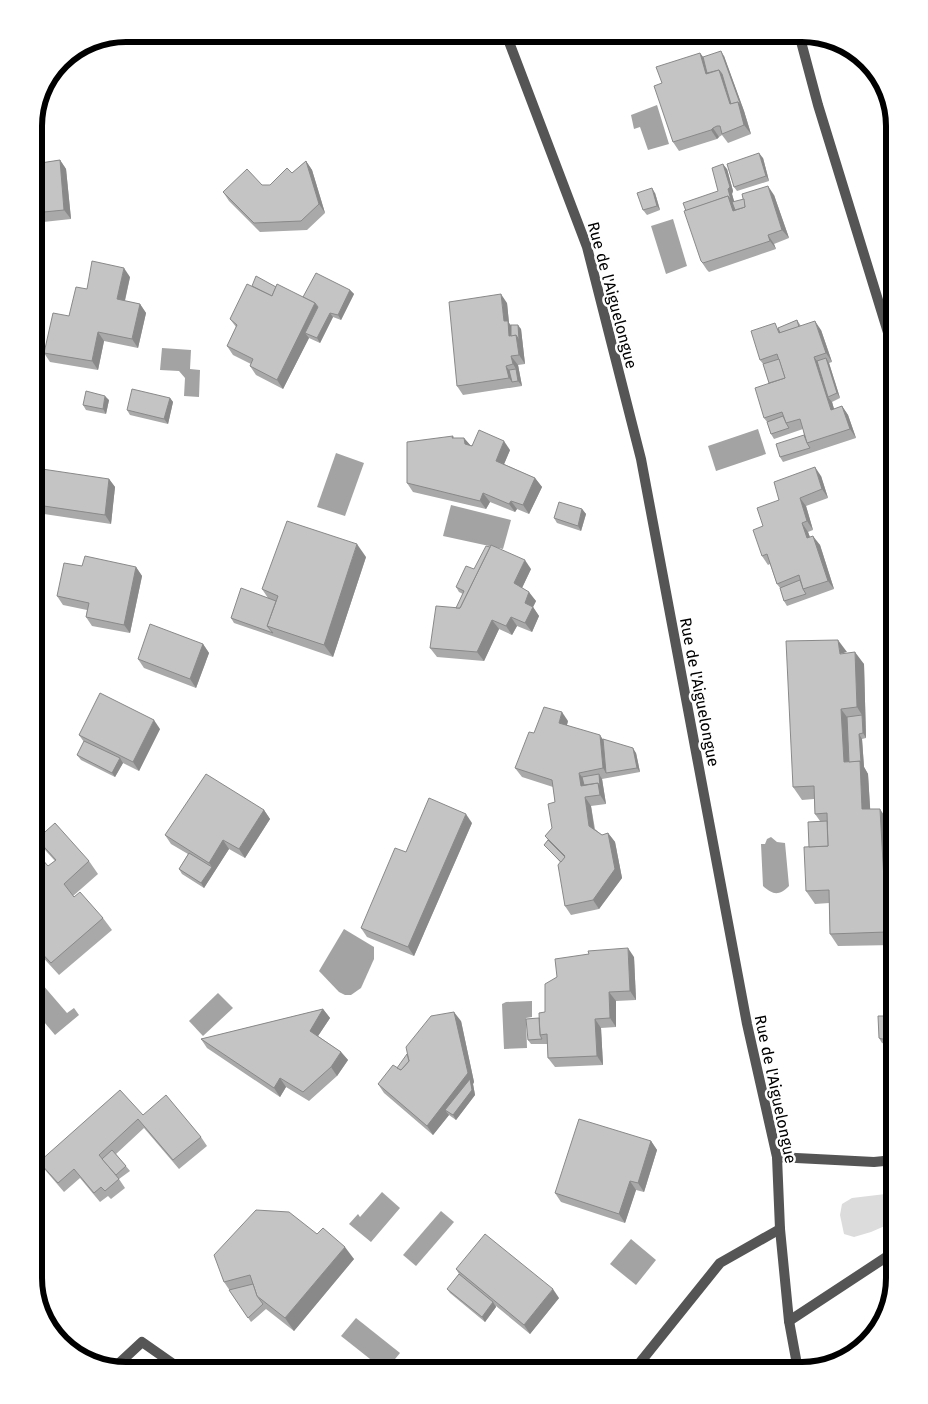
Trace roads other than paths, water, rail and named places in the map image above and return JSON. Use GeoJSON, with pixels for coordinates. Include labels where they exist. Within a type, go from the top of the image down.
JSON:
{"type":"FeatureCollection","features":[{"type":"Feature","properties":{"kind":"street","name":"Rue de l'Aiguelongue"},"geometry":{"type":"LineString","coordinates":[[509,43],[587,247],[641,459],[746,1024],[777,1157],[780,1229],[789,1321],[797,1362]]}},
{"type":"Feature","properties":{"kind":"street"},"geometry":{"type":"LineString","coordinates":[[802,43],[818,106],[886,326]]}},
{"type":"Feature","properties":{"kind":"street"},"geometry":{"type":"LineString","coordinates":[[777,1157],[874,1162],[886,1161]]}},
{"type":"Feature","properties":{"kind":"street"},"geometry":{"type":"LineString","coordinates":[[641,1362],[720,1263],[780,1229]]}},
{"type":"Feature","properties":{"kind":"street"},"geometry":{"type":"LineString","coordinates":[[789,1321],[886,1257]]}},
{"type":"Feature","properties":{"kind":"street"},"geometry":{"type":"LineString","coordinates":[[122,1361],[142,1342],[169,1361]]}}]}
